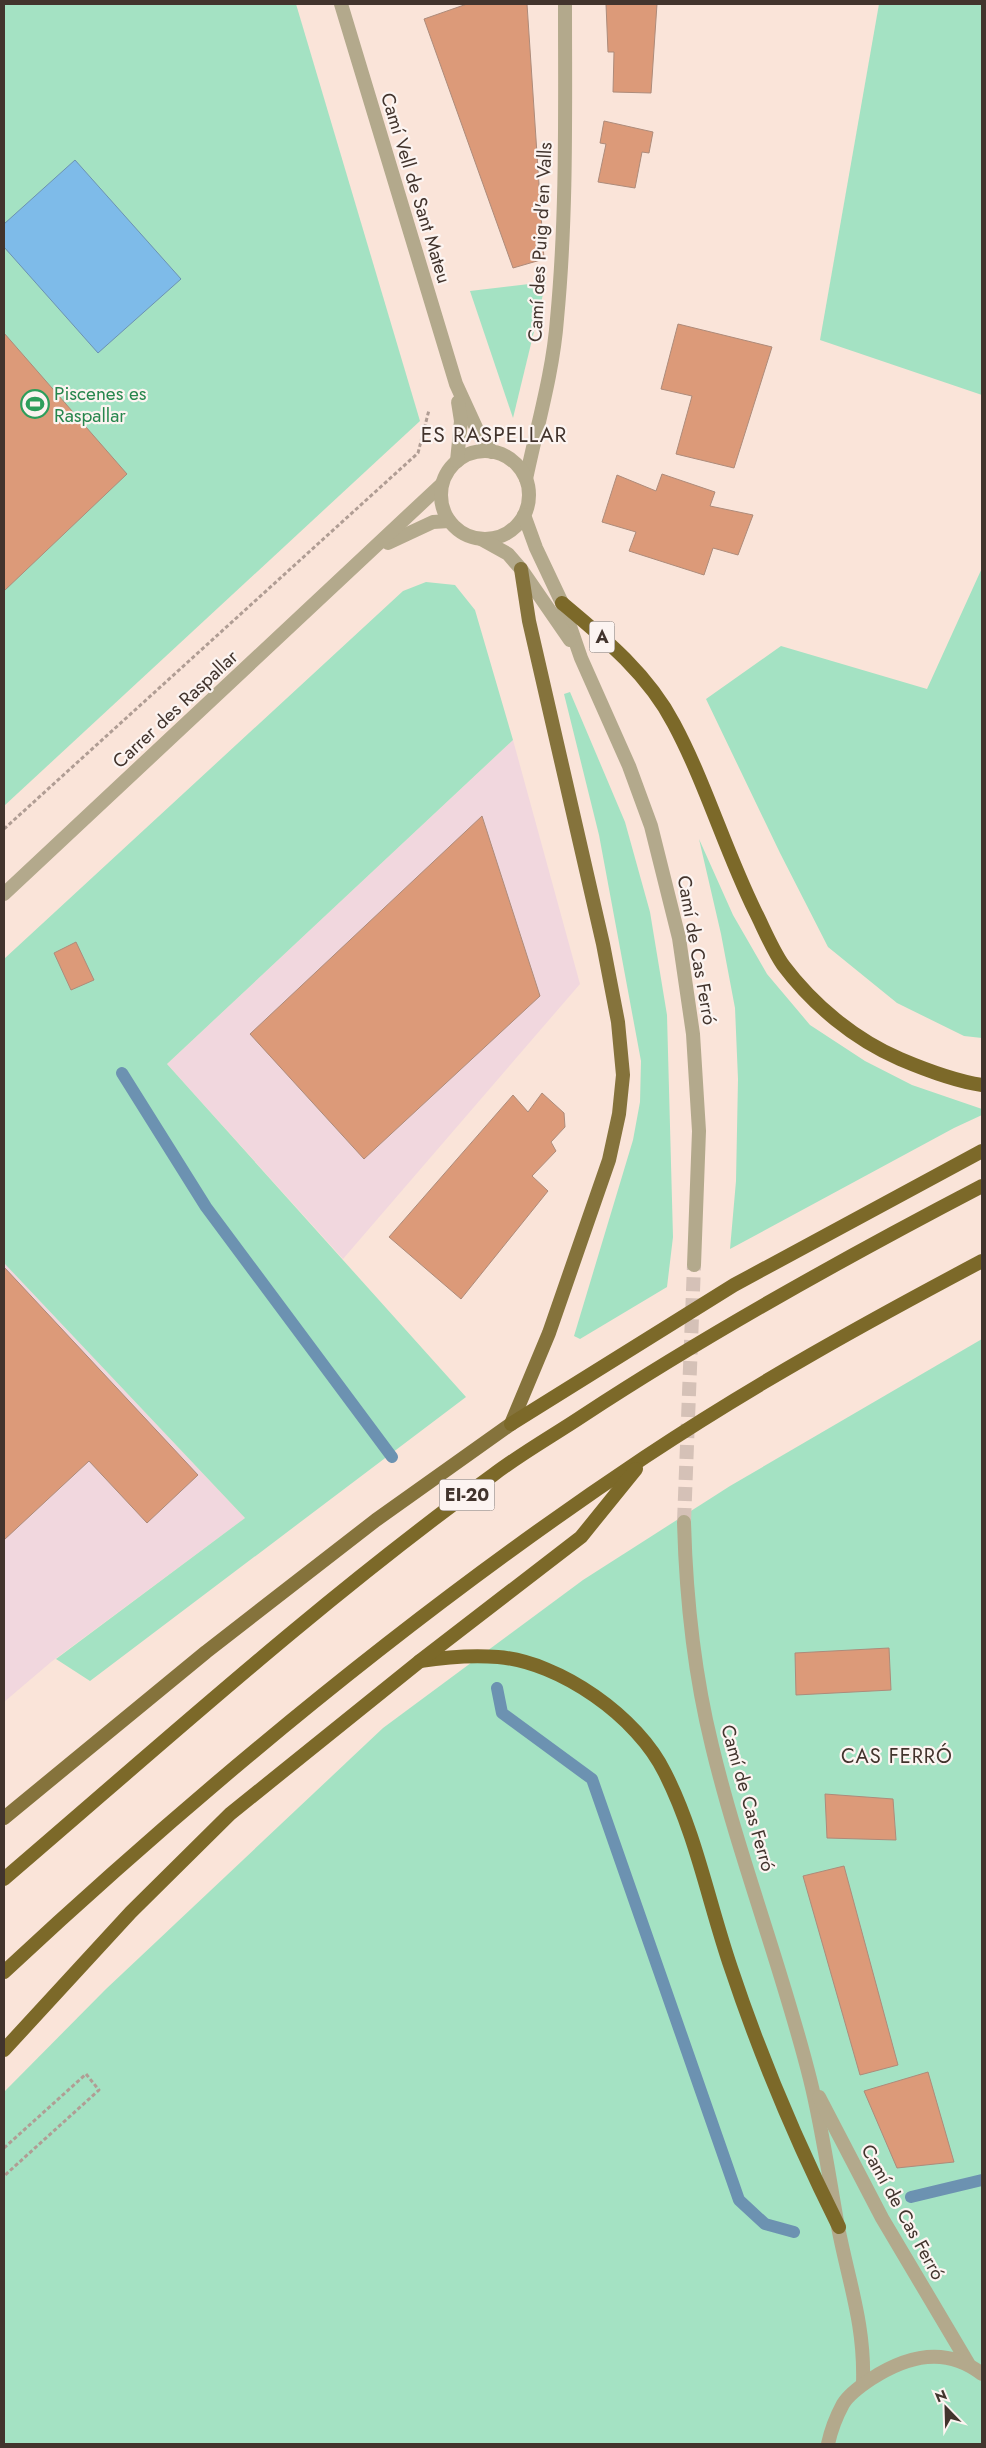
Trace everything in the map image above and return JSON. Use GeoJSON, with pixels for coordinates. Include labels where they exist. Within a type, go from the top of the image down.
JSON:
{"type":"FeatureCollection","features":[{"type":"Feature","properties":{"kind":"highway","name":"A"},"geometry":{"type":"LineString","coordinates":[[562,602],[604,638],[648,686],[673,722],[699,776],[742,885],[784,965],[825,1011],[873,1047],[925,1070],[982,1085]]}},
{"type":"Feature","properties":{"kind":"highway"},"geometry":{"type":"LineString","coordinates":[[511,1424],[734,1285],[982,1151]]}},
{"type":"Feature","properties":{"kind":"highway","name":"EI-20"},"geometry":{"type":"LineString","coordinates":[[4,1879],[259,1661],[374,1567],[494,1474],[638,1379],[752,1311],[874,1242],[982,1186]]}},
{"type":"Feature","properties":{"kind":"highway"},"geometry":{"type":"LineString","coordinates":[[4,1972],[149,1841],[288,1723],[474,1576],[646,1456],[778,1374],[982,1261]]}},
{"type":"Feature","properties":{"kind":"highway"},"geometry":{"type":"LineString","coordinates":[[4,2050],[131,1912],[230,1814],[420,1661],[581,1537],[646,1456]]}},
{"type":"Feature","properties":{"kind":"highway"},"geometry":{"type":"LineString","coordinates":[[420,1661],[449,1656],[500,1657],[534,1665],[576,1683],[611,1708],[639,1734],[665,1771],[686,1822],[731,1968],[773,2086],[838,2227]]}},
{"type":"Feature","properties":{"kind":"main road"},"geometry":{"type":"LineString","coordinates":[[4,1818],[206,1652],[360,1532],[511,1424],[549,1334],[606,1169],[619,1114],[623,1075],[618,1022],[603,944],[529,621],[521,569]]}},
{"type":"Feature","properties":{"kind":"street","name":"Camí Vell de Sant Mateu"},"geometry":{"type":"LineString","coordinates":[[341,4],[456,384],[478,432],[492,452]]}},
{"type":"Feature","properties":{"kind":"street","name":"Camí des Puig d'en Valls"},"geometry":{"type":"LineString","coordinates":[[526,479],[542,416],[557,320],[565,182],[565,4]]}},
{"type":"Feature","properties":{"kind":"street","name":"Camí Vell de Sant Mateu"},"geometry":{"type":"LineString","coordinates":[[456,384],[461,421],[457,461]]}},
{"type":"Feature","properties":{"kind":"street"},"geometry":{"type":"LineString","coordinates":[[480,452],[492,452],[506,457],[518,466],[526,479],[529,491],[524,515],[517,525],[507,533],[494,538],[481,539],[458,530],[449,521],[443,509],[442,484],[448,471],[457,461],[480,452]]}},
{"type":"Feature","properties":{"kind":"street","name":"Carrer des Raspallar"},"geometry":{"type":"LineString","coordinates":[[4,894],[442,484]]}},
{"type":"Feature","properties":{"kind":"street","name":"Camí de Cas Ferró"},"geometry":{"type":"LineString","coordinates":[[524,515],[536,548],[562,602],[582,658],[629,766],[651,826],[679,938],[693,1034],[699,1131],[694,1265]]}},
{"type":"Feature","properties":{"kind":"street"},"geometry":{"type":"LineString","coordinates":[[372,551],[419,527],[432,522],[449,521]]}},
{"type":"Feature","properties":{"kind":"street","name":"Camí de Cas Ferró"},"geometry":{"type":"LineString","coordinates":[[481,539],[508,554],[521,569],[582,658]]}},
{"type":"Feature","properties":{"kind":"street","name":"Camí de Cas Ferró"},"geometry":{"type":"LineString","coordinates":[[684,1522],[685,1570],[693,1646],[712,1746],[810,2078],[830,2170],[838,2227],[857,2306],[864,2354],[863,2384]]}},
{"type":"Feature","properties":{"kind":"street","name":"Camí de Cas Ferró"},"geometry":{"type":"LineString","coordinates":[[810,2078],[882,2218],[968,2362]]}},
{"type":"Feature","properties":{"kind":"street"},"geometry":{"type":"LineString","coordinates":[[828,2444],[832,2428],[844,2403],[863,2384],[887,2369],[912,2359],[937,2356],[968,2362],[982,2374]]}},
{"type":"Feature","properties":{"kind":"path"},"geometry":{"type":"LineString","coordinates":[[4,829],[418,453],[429,409]]}},
{"type":"Feature","properties":{"kind":"path"},"geometry":{"type":"LineString","coordinates":[[4,2148],[86,2074],[99,2090],[4,2176]]}},
{"type":"Feature","properties":{"kind":"shaded area"},"geometry":{"type":"Polygon","coordinates":[[[513,740],[580,984],[343,1259],[167,1064],[513,740]]]}},
{"type":"Feature","properties":{"kind":"shaded area"},"geometry":{"type":"Polygon","coordinates":[[[4,1263],[245,1518],[51,1662],[4,1702],[4,1263]]]}},
{"type":"Feature","properties":{"kind":"green space"},"geometry":{"type":"Polygon","coordinates":[[[4,4],[296,4],[420,421],[4,806],[4,4]]]}},
{"type":"Feature","properties":{"kind":"green space"},"geometry":{"type":"Polygon","coordinates":[[[879,4],[982,4],[982,395],[820,340],[879,4]]]}},
{"type":"Feature","properties":{"kind":"green space"},"geometry":{"type":"Polygon","coordinates":[[[546,282],[513,418],[470,291],[546,282]]]}},
{"type":"Feature","properties":{"kind":"green space"},"geometry":{"type":"Polygon","coordinates":[[[982,568],[982,1038],[964,1036],[897,1003],[828,947],[780,853],[706,699],[781,646],[927,689],[982,568]]]}},
{"type":"Feature","properties":{"kind":"green space"},"geometry":{"type":"Polygon","coordinates":[[[426,582],[455,585],[475,610],[513,740],[167,1064],[466,1397],[90,1681],[56,1659],[245,1518],[4,1263],[4,959],[403,591],[426,582]]]}},
{"type":"Feature","properties":{"kind":"green space"},"geometry":{"type":"Polygon","coordinates":[[[570,692],[625,822],[650,912],[667,1015],[673,1237],[667,1287],[580,1339],[574,1336],[633,1140],[640,1102],[641,1061],[599,835],[564,694],[570,692]]]}},
{"type":"Feature","properties":{"kind":"green space"},"geometry":{"type":"Polygon","coordinates":[[[699,839],[733,915],[767,974],[810,1025],[865,1061],[912,1085],[982,1109],[982,1115],[954,1128],[730,1249],[736,1181],[738,1079],[735,1008],[721,934],[699,839]]]}},
{"type":"Feature","properties":{"kind":"green space"},"geometry":{"type":"Polygon","coordinates":[[[982,1339],[982,2444],[4,2444],[4,2092],[106,1989],[383,1728],[583,1580],[730,1486],[982,1339]]]}},
{"type":"Feature","properties":{"kind":"water"},"geometry":{"type":"Polygon","coordinates":[[[75,160],[181,279],[98,353],[4,247],[4,224],[75,160]]]}},
{"type":"Feature","properties":{"kind":"building"},"geometry":{"type":"Polygon","coordinates":[[[467,4],[527,4],[544,259],[513,268],[424,19],[467,4]]]}},
{"type":"Feature","properties":{"kind":"building"},"geometry":{"type":"Polygon","coordinates":[[[606,4],[657,4],[651,93],[613,92],[614,52],[608,52],[606,4]]]}},
{"type":"Feature","properties":{"kind":"building"},"geometry":{"type":"Polygon","coordinates":[[[604,121],[653,132],[649,153],[642,152],[635,188],[598,182],[606,144],[600,143],[604,121]]]}},
{"type":"Feature","properties":{"kind":"building"},"geometry":{"type":"Polygon","coordinates":[[[678,324],[772,347],[734,468],[676,454],[692,396],[661,389],[678,324]]]}},
{"type":"Feature","properties":{"kind":"building","name":"Piscenes es Raspallar"},"geometry":{"type":"Polygon","coordinates":[[[4,333],[127,474],[4,591],[4,333]]]}},
{"type":"Feature","properties":{"kind":"building"},"geometry":{"type":"Polygon","coordinates":[[[662,474],[715,492],[710,506],[753,515],[738,555],[713,548],[704,575],[629,551],[636,532],[602,522],[617,475],[656,491],[662,474]]]}},
{"type":"Feature","properties":{"kind":"building"},"geometry":{"type":"Polygon","coordinates":[[[482,816],[540,996],[364,1159],[250,1034],[482,816]]]}},
{"type":"Feature","properties":{"kind":"building"},"geometry":{"type":"Polygon","coordinates":[[[76,942],[94,980],[71,990],[54,953],[76,942]]]}},
{"type":"Feature","properties":{"kind":"building"},"geometry":{"type":"Polygon","coordinates":[[[542,1093],[564,1113],[565,1127],[551,1142],[556,1151],[532,1176],[548,1191],[461,1299],[389,1237],[513,1095],[528,1112],[542,1093]]]}},
{"type":"Feature","properties":{"kind":"building"},"geometry":{"type":"Polygon","coordinates":[[[4,1267],[198,1475],[147,1523],[89,1461],[4,1540],[4,1267]]]}},
{"type":"Feature","properties":{"kind":"building"},"geometry":{"type":"Polygon","coordinates":[[[889,1648],[891,1690],[796,1695],[795,1653],[889,1648]]]}},
{"type":"Feature","properties":{"kind":"building"},"geometry":{"type":"Polygon","coordinates":[[[825,1794],[893,1799],[896,1840],[827,1838],[825,1794]]]}},
{"type":"Feature","properties":{"kind":"building"},"geometry":{"type":"Polygon","coordinates":[[[844,1866],[898,2065],[860,2075],[803,1876],[844,1866]]]}},
{"type":"Feature","properties":{"kind":"building"},"geometry":{"type":"Polygon","coordinates":[[[928,2072],[954,2162],[897,2168],[864,2091],[928,2072]]]}},
{"type":"Feature","properties":{"kind":"waterway"},"geometry":{"type":"LineString","coordinates":[[122,1073],[206,1207],[392,1457]]}},
{"type":"Feature","properties":{"kind":"waterway"},"geometry":{"type":"LineString","coordinates":[[497,1688],[502,1713],[592,1779],[739,2200],[765,2224],[794,2232]]}},
{"type":"Feature","properties":{"kind":"waterway"},"geometry":{"type":"LineString","coordinates":[[911,2197],[982,2180]]}},
{"type":"Feature","properties":{"kind":"tunnel"},"geometry":{"type":"LineString","coordinates":[[684,1522],[694,1265]]}},
{"type":"Feature","properties":{"kind":"place","name":"Piscenes es Raspallar"},"geometry":{"type":"Point","coordinates":[35,404]}},
{"type":"Feature","properties":{"kind":"district","name":"ES RASPELLAR"},"geometry":{"type":"Point","coordinates":[494,435]}},
{"type":"Feature","properties":{"kind":"district","name":"CAS FERRÓ"},"geometry":{"type":"Point","coordinates":[897,1756]}}]}
